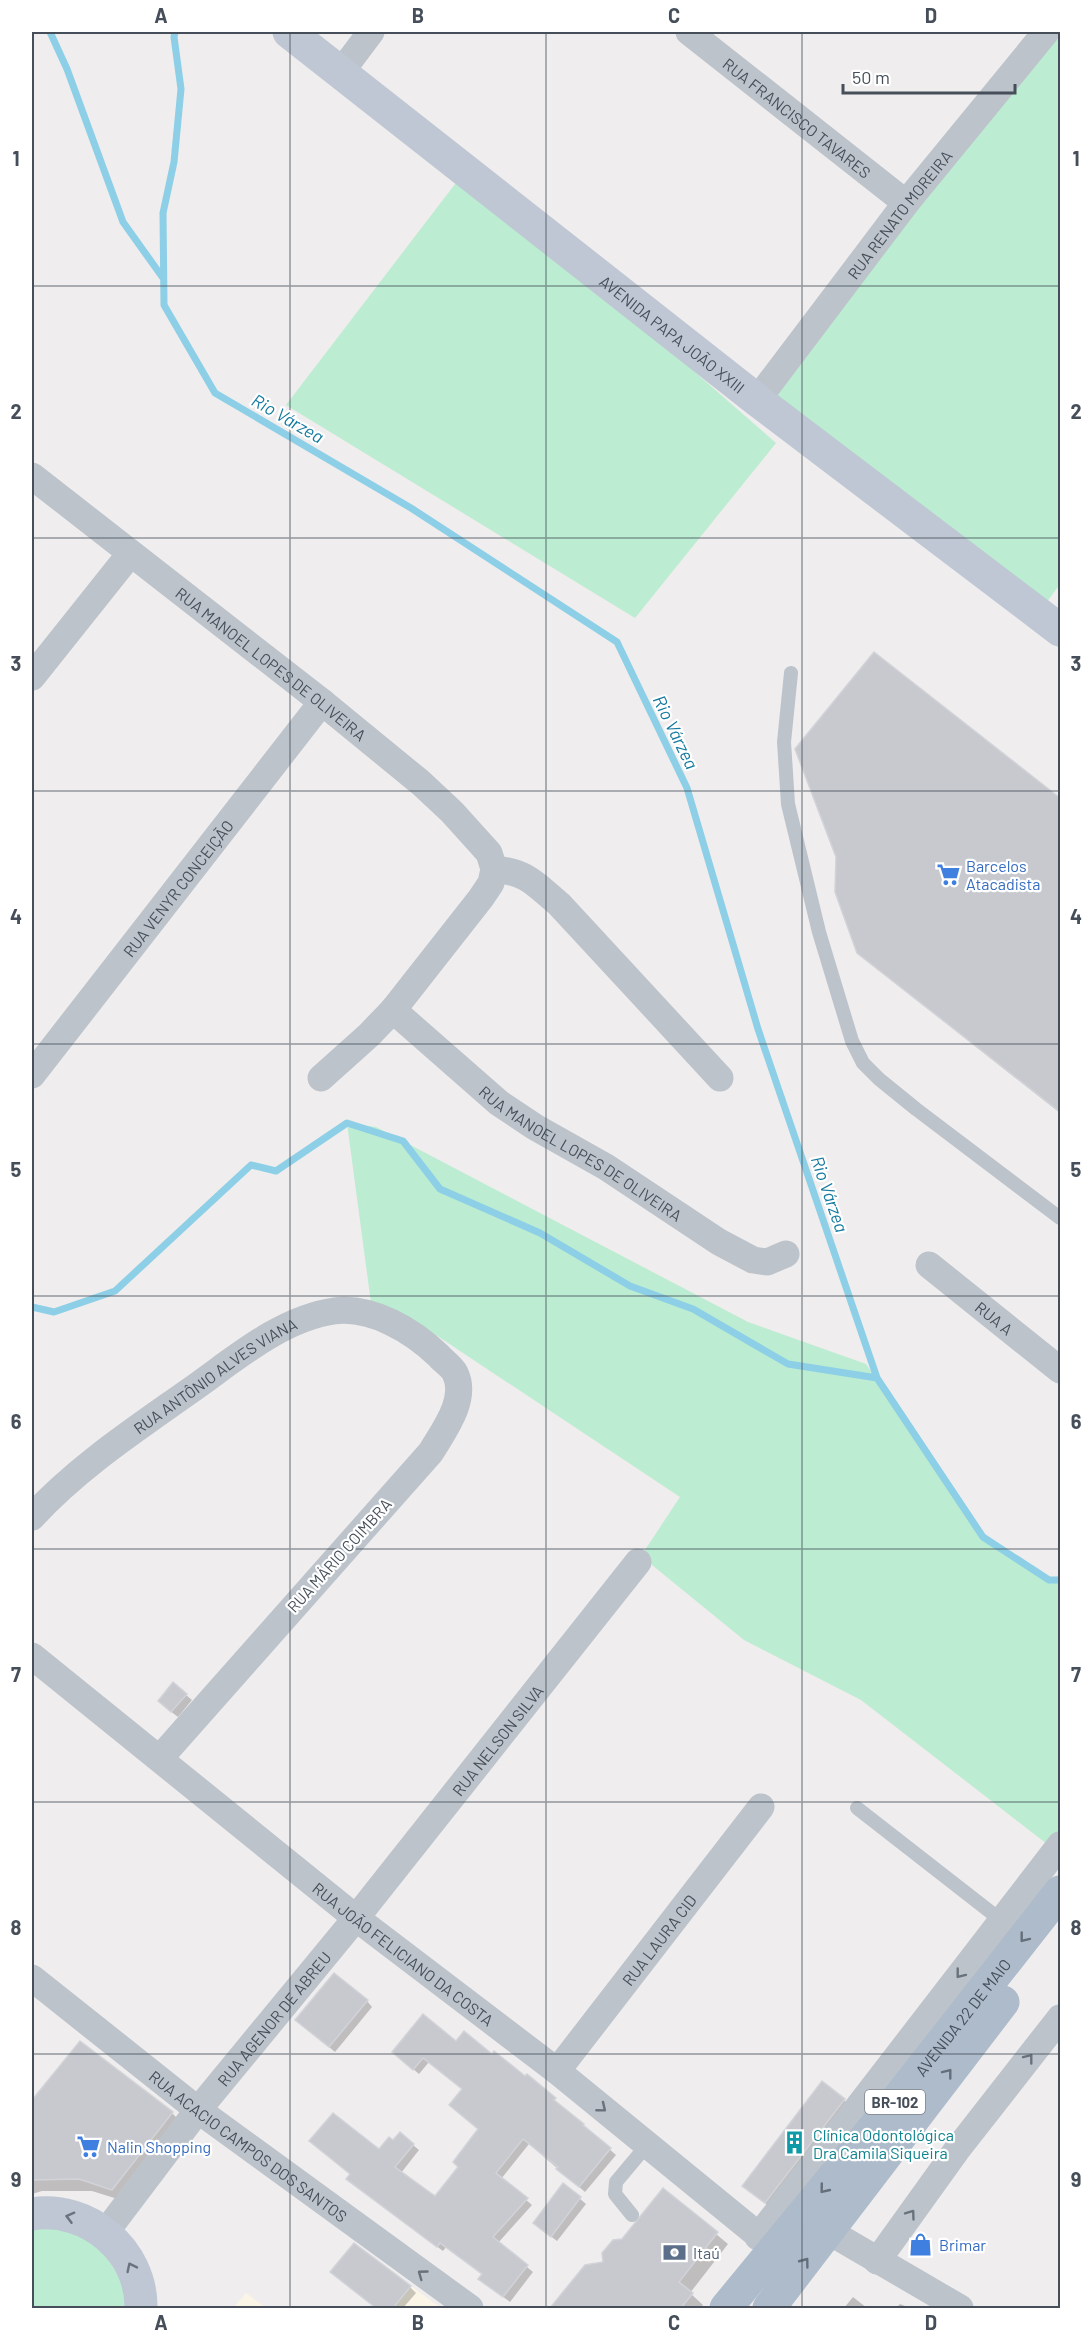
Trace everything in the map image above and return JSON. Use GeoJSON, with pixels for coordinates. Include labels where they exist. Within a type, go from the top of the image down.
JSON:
{"type":"FeatureCollection","features":[{"type":"Feature","properties":{"kind":"main road","name":"AVENIDA 22 DE MAIO"},"geometry":{"type":"LineString","coordinates":[[726,2308],[767,2243],[897,2100],[1060,1892]]}},
{"type":"Feature","properties":{"kind":"main road","name":"AVENIDA 22 DE MAIO"},"geometry":{"type":"LineString","coordinates":[[769,2308],[1060,1928]]}},
{"type":"Feature","properties":{"kind":"street","name":"AVENIDA PAPA JOÃO XXIII"},"geometry":{"type":"LineString","coordinates":[[289,32],[757,400],[1060,630]]}},
{"type":"Feature","properties":{"kind":"street"},"geometry":{"type":"LineString","coordinates":[[341,72],[371,32]]}},
{"type":"Feature","properties":{"kind":"street","name":"RUA FRANCISCO TAVARES"},"geometry":{"type":"LineString","coordinates":[[689,32],[906,203]]}},
{"type":"Feature","properties":{"kind":"street","name":"RUA RENATO MOREIRA"},"geometry":{"type":"LineString","coordinates":[[757,400],[906,203],[1046,32]]}},
{"type":"Feature","properties":{"kind":"street","name":"RUA MANOEL LOPES DE OLIVEIRA"},"geometry":{"type":"LineString","coordinates":[[32,476],[322,702],[421,783],[452,812],[489,853],[494,869]]}},
{"type":"Feature","properties":{"kind":"street"},"geometry":{"type":"LineString","coordinates":[[32,677],[130,554]]}},
{"type":"Feature","properties":{"kind":"street","name":"RUA VENYR CONCEIÇÃO"},"geometry":{"type":"LineString","coordinates":[[32,1075],[322,702]]}},
{"type":"Feature","properties":{"kind":"street"},"geometry":{"type":"LineString","coordinates":[[321,1078],[393,1010],[482,898],[494,869],[513,870],[529,879],[559,904],[720,1078]]}},
{"type":"Feature","properties":{"kind":"street","name":"RUA MANOEL LOPES DE OLIVEIRA"},"geometry":{"type":"LineString","coordinates":[[393,1010],[499,1103],[535,1127],[606,1167],[719,1242],[753,1260],[767,1262],[786,1254]]}},
{"type":"Feature","properties":{"kind":"street","name":"RUA A"},"geometry":{"type":"LineString","coordinates":[[929,1265],[1060,1370]]}},
{"type":"Feature","properties":{"kind":"street","name":"RUA ANTÔNIO ALVES VIANA"},"geometry":{"type":"LineString","coordinates":[[32,1517],[78,1472],[121,1440],[269,1335],[297,1322],[334,1311],[361,1311],[393,1324],[423,1341]]}},
{"type":"Feature","properties":{"kind":"street","name":"RUA MÁRIO COIMBRA"},"geometry":{"type":"LineString","coordinates":[[160,1758],[431,1452],[448,1425],[459,1394],[455,1372],[423,1341]]}},
{"type":"Feature","properties":{"kind":"street","name":"RUA NELSON SILVA"},"geometry":{"type":"LineString","coordinates":[[356,1918],[638,1562]]}},
{"type":"Feature","properties":{"kind":"street","name":"RUA JOÃO FELICIANO DA COSTA"},"geometry":{"type":"LineString","coordinates":[[32,1656],[356,1918],[556,2071],[767,2243]]}},
{"type":"Feature","properties":{"kind":"street","name":"RUA LAURA CID"},"geometry":{"type":"LineString","coordinates":[[556,2071],[761,1807]]}},
{"type":"Feature","properties":{"kind":"street","name":"AVENIDA 22 DE MAIO"},"geometry":{"type":"LineString","coordinates":[[767,2243],[1060,1845]]}},
{"type":"Feature","properties":{"kind":"street","name":"RUA AGENOR DE ABREU"},"geometry":{"type":"LineString","coordinates":[[105,2233],[198,2110],[356,1918]]}},
{"type":"Feature","properties":{"kind":"street","name":"RUA ACACIO CAMPOS DOS SANTOS"},"geometry":{"type":"LineString","coordinates":[[32,1978],[198,2110],[470,2308]]}},
{"type":"Feature","properties":{"kind":"street"},"geometry":{"type":"LineString","coordinates":[[877,2261],[956,2151],[1060,2018]]}},
{"type":"Feature","properties":{"kind":"street"},"geometry":{"type":"LineString","coordinates":[[32,2214],[53,2213],[72,2216],[105,2233],[130,2263],[138,2281],[141,2308]]}},
{"type":"Feature","properties":{"kind":"street"},"geometry":{"type":"LineString","coordinates":[[828,2231],[960,2308]]}},
{"type":"Feature","properties":{"kind":"lane"},"geometry":{"type":"LineString","coordinates":[[791,673],[784,742],[788,804],[819,932],[852,1041],[863,1063],[879,1079],[1060,1218]]}},
{"type":"Feature","properties":{"kind":"lane"},"geometry":{"type":"LineString","coordinates":[[857,1808],[1002,1921]]}},
{"type":"Feature","properties":{"kind":"lane"},"geometry":{"type":"LineString","coordinates":[[632,2215],[615,2194],[615,2182],[647,2145]]}},
{"type":"Feature","properties":{"kind":"shaded area"},"geometry":{"type":"Polygon","coordinates":[[[411,2286],[441,2308],[393,2308],[411,2286]]]}},
{"type":"Feature","properties":{"kind":"shaded area"},"geometry":{"type":"Polygon","coordinates":[[[246,2293],[266,2308],[233,2308],[246,2293]]]}},
{"type":"Feature","properties":{"kind":"green space"},"geometry":{"type":"Polygon","coordinates":[[[1043,32],[1060,32],[1060,584],[1041,610],[757,400],[1043,32]]]}},
{"type":"Feature","properties":{"kind":"green space"},"geometry":{"type":"Polygon","coordinates":[[[465,171],[776,443],[635,618],[286,405],[465,171]]]}},
{"type":"Feature","properties":{"kind":"green space"},"geometry":{"type":"Polygon","coordinates":[[[347,1123],[376,1127],[748,1322],[866,1364],[983,1537],[1049,1580],[1060,1580],[1060,1854],[861,1700],[744,1640],[641,1556],[680,1497],[436,1335],[371,1303],[347,1123]]]}},
{"type":"Feature","properties":{"kind":"green space"},"geometry":{"type":"Polygon","coordinates":[[[32,2216],[87,2225],[138,2308],[32,2308],[32,2216]]]}},
{"type":"Feature","properties":{"kind":"building","name":"Barcelos Atacadista"},"geometry":{"type":"Polygon","coordinates":[[[874,652],[1060,798],[1060,1112],[857,953],[835,892],[836,857],[795,749],[874,652]]]}},
{"type":"Feature","properties":{"kind":"building"},"geometry":{"type":"Polygon","coordinates":[[[173,1682],[187,1694],[171,1712],[158,1701],[173,1682]]]}},
{"type":"Feature","properties":{"kind":"building"},"geometry":{"type":"Polygon","coordinates":[[[334,1973],[368,2000],[329,2047],[295,2020],[334,1973]]]}},
{"type":"Feature","properties":{"kind":"building"},"geometry":{"type":"Polygon","coordinates":[[[423,2014],[456,2041],[464,2031],[492,2054],[494,2051],[525,2076],[527,2074],[611,2148],[579,2187],[523,2139],[496,2173],[528,2198],[493,2237],[528,2265],[503,2297],[478,2279],[482,2274],[440,2243],[437,2247],[346,2179],[350,2174],[309,2141],[333,2113],[379,2149],[389,2137],[393,2140],[400,2132],[414,2144],[395,2167],[435,2196],[458,2167],[453,2162],[478,2129],[449,2105],[462,2089],[423,2058],[413,2070],[392,2052],[423,2014]]]}},
{"type":"Feature","properties":{"kind":"building","name":"Nalin Shopping"},"geometry":{"type":"Polygon","coordinates":[[[80,2041],[173,2112],[112,2190],[79,2179],[32,2180],[32,2100],[80,2041]]]}},
{"type":"Feature","properties":{"kind":"building","name":"Clínica Odontológica Dra Camila Siqueira"},"geometry":{"type":"Polygon","coordinates":[[[822,2081],[845,2099],[765,2203],[742,2186],[822,2081]]]}},
{"type":"Feature","properties":{"kind":"building"},"geometry":{"type":"Polygon","coordinates":[[[563,2183],[581,2197],[551,2237],[533,2223],[563,2183]]]}},
{"type":"Feature","properties":{"kind":"building"},"geometry":{"type":"Polygon","coordinates":[[[663,2188],[718,2232],[679,2282],[693,2293],[681,2308],[550,2308],[585,2265],[603,2262],[602,2253],[613,2240],[622,2239],[663,2188]]]}},
{"type":"Feature","properties":{"kind":"building"},"geometry":{"type":"Polygon","coordinates":[[[354,2243],[411,2286],[393,2308],[376,2308],[330,2272],[354,2243]]]}},
{"type":"Feature","properties":{"kind":"waterway"},"geometry":{"type":"LineString","coordinates":[[50,32],[67,69],[123,222],[163,278]]}},
{"type":"Feature","properties":{"kind":"waterway","name":"Rio Várzea"},"geometry":{"type":"LineString","coordinates":[[175,32],[181,89],[174,162],[163,213],[164,305],[215,393],[411,508],[617,642],[687,788],[758,1029],[877,1378],[983,1537],[1049,1580],[1060,1580]]}},
{"type":"Feature","properties":{"kind":"waterway"},"geometry":{"type":"LineString","coordinates":[[32,1307],[54,1312],[115,1291],[251,1165],[276,1171],[347,1123],[403,1141],[440,1189],[540,1233],[630,1286],[693,1309],[788,1364],[877,1378]]}},
{"type":"Feature","properties":{"kind":"place","name":"Barcelos Atacadista"},"geometry":{"type":"Point","coordinates":[948,874]}},
{"type":"Feature","properties":{"kind":"place","name":"Clínica Odontológica Dra Camila Siqueira"},"geometry":{"type":"Point","coordinates":[795,2143]}},
{"type":"Feature","properties":{"kind":"place","name":"Nalin Shopping"},"geometry":{"type":"Point","coordinates":[89,2146]}},
{"type":"Feature","properties":{"kind":"place","name":"Brimar"},"geometry":{"type":"Point","coordinates":[921,2244]}},
{"type":"Feature","properties":{"kind":"place","name":"Itaú"},"geometry":{"type":"Point","coordinates":[675,2252]}}]}
